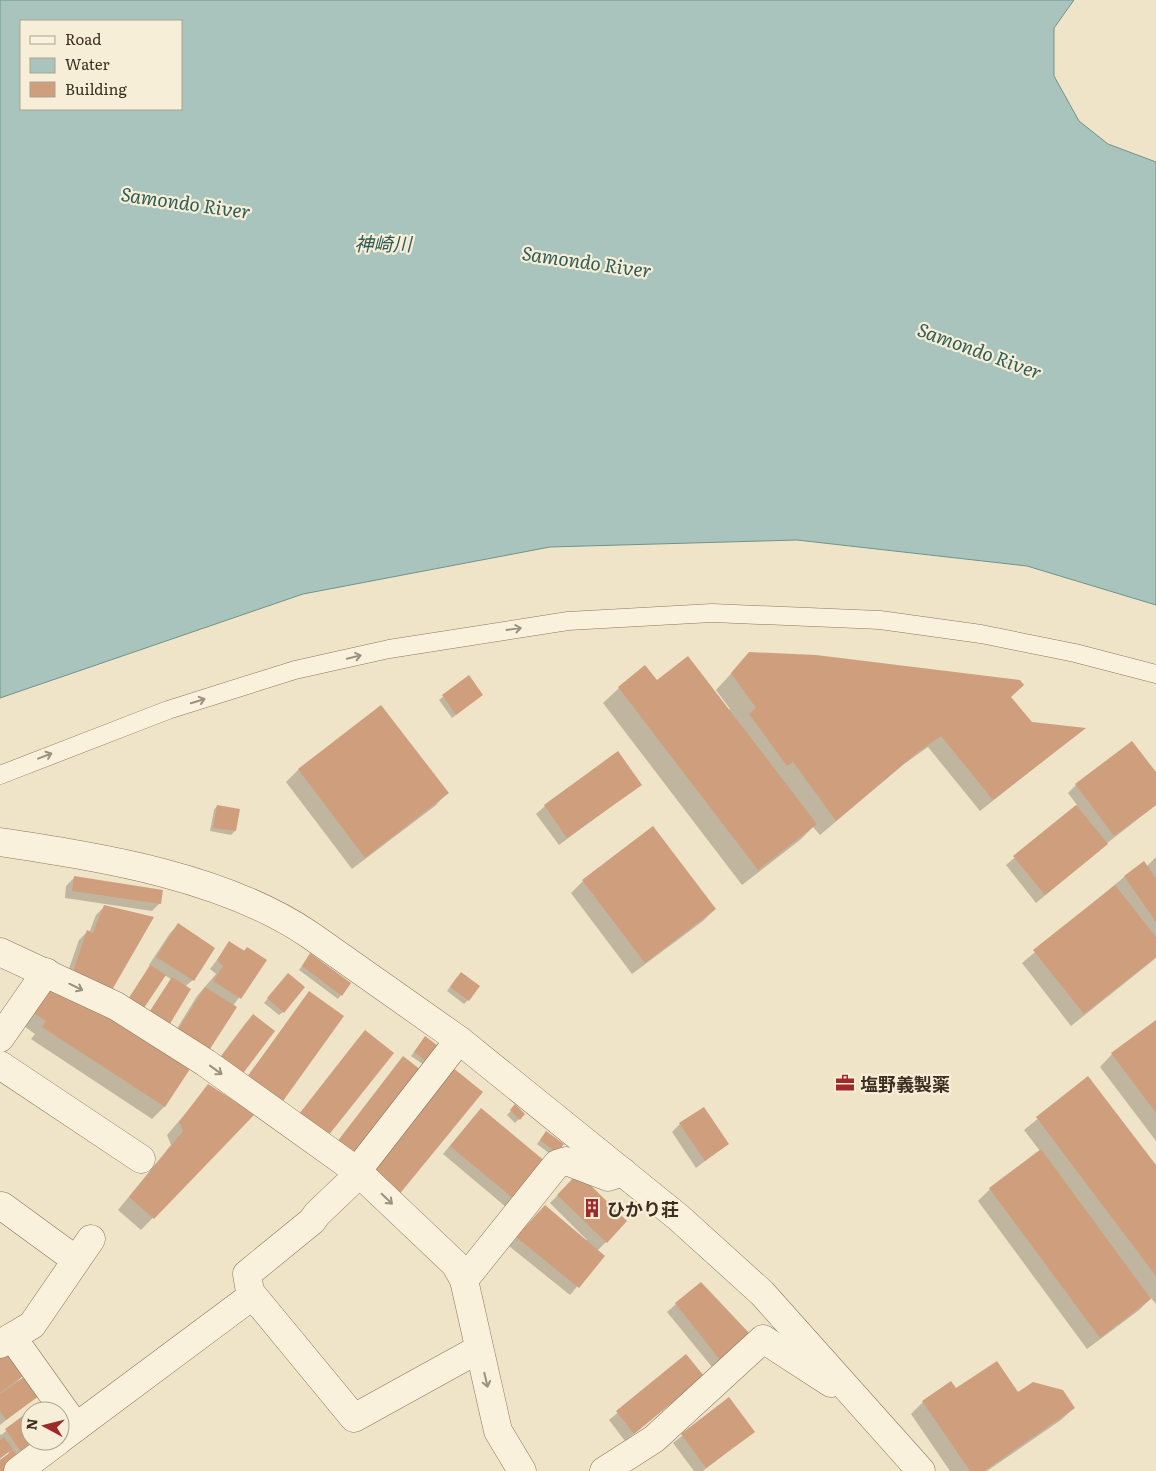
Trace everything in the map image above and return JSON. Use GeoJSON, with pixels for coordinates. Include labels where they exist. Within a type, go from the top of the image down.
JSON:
{"type":"FeatureCollection","features":[{"type":"Feature","properties":{"kind":"street"},"geometry":{"type":"LineString","coordinates":[[0,842],[101,858],[223,890],[289,920],[459,1040],[678,1217],[762,1294],[921,1471]]}},
{"type":"Feature","properties":{"kind":"street"},"geometry":{"type":"LineString","coordinates":[[0,952],[116,1006],[206,1063],[358,1172],[455,1264],[464,1280],[498,1431],[522,1471]]}},
{"type":"Feature","properties":{"kind":"street"},"geometry":{"type":"LineString","coordinates":[[0,1038],[46,972]]}},
{"type":"Feature","properties":{"kind":"street"},"geometry":{"type":"LineString","coordinates":[[70,1432],[248,1299],[250,1292],[247,1274],[312,1221],[358,1172],[459,1040]]}},
{"type":"Feature","properties":{"kind":"street"},"geometry":{"type":"LineString","coordinates":[[0,1064],[141,1159]]}},
{"type":"Feature","properties":{"kind":"street"},"geometry":{"type":"LineString","coordinates":[[464,1280],[557,1164],[566,1161],[608,1177],[623,1172]]}},
{"type":"Feature","properties":{"kind":"street"},"geometry":{"type":"LineString","coordinates":[[0,1208],[2,1206],[83,1250],[32,1325],[6,1340],[43,1401]]}},
{"type":"Feature","properties":{"kind":"street"},"geometry":{"type":"LineString","coordinates":[[250,1292],[354,1418],[479,1349]]}},
{"type":"Feature","properties":{"kind":"street"},"geometry":{"type":"LineString","coordinates":[[761,1342],[762,1294]]}},
{"type":"Feature","properties":{"kind":"street"},"geometry":{"type":"LineString","coordinates":[[604,1471],[654,1439],[763,1339],[839,1389],[851,1392]]}},
{"type":"Feature","properties":{"kind":"street"},"geometry":{"type":"LineString","coordinates":[[18,1471],[45,1451]]}},
{"type":"Feature","properties":{"kind":"lane"},"geometry":{"type":"LineString","coordinates":[[0,775],[168,710],[295,670],[389,649],[568,621],[712,613],[880,620],[981,634],[1075,653],[1156,674]]}},
{"type":"Feature","properties":{"kind":"water","name":"神崎川"},"geometry":{"type":"Polygon","coordinates":[[[0,0],[1074,0],[1054,28],[1054,76],[1079,121],[1108,144],[1156,162],[1156,605],[1027,566],[797,540],[550,547],[303,594],[0,698],[0,0]]]}},
{"type":"Feature","properties":{"kind":"building"},"geometry":{"type":"Polygon","coordinates":[[[749,652],[816,655],[1020,680],[1024,685],[1011,697],[1032,722],[1086,728],[993,800],[941,736],[918,752],[836,821],[793,762],[787,766],[749,714],[756,708],[731,673],[749,652]]]}},
{"type":"Feature","properties":{"kind":"building"},"geometry":{"type":"Polygon","coordinates":[[[688,656],[817,824],[758,870],[618,687],[645,665],[657,680],[688,656]]]}},
{"type":"Feature","properties":{"kind":"building"},"geometry":{"type":"Polygon","coordinates":[[[469,675],[483,695],[456,715],[442,695],[469,675]]]}},
{"type":"Feature","properties":{"kind":"building"},"geometry":{"type":"Polygon","coordinates":[[[381,705],[449,793],[365,858],[298,769],[381,705]]]}},
{"type":"Feature","properties":{"kind":"building"},"geometry":{"type":"Polygon","coordinates":[[[1132,741],[1156,772],[1156,805],[1114,836],[1075,784],[1132,741]]]}},
{"type":"Feature","properties":{"kind":"building"},"geometry":{"type":"Polygon","coordinates":[[[618,751],[642,785],[567,838],[544,805],[618,751]]]}},
{"type":"Feature","properties":{"kind":"building"},"geometry":{"type":"Polygon","coordinates":[[[217,805],[240,809],[236,831],[213,828],[217,805]]]}},
{"type":"Feature","properties":{"kind":"building"},"geometry":{"type":"Polygon","coordinates":[[[1076,805],[1108,844],[1045,895],[1013,856],[1076,805]]]}},
{"type":"Feature","properties":{"kind":"building"},"geometry":{"type":"Polygon","coordinates":[[[653,826],[716,909],[645,963],[582,880],[653,826]]]}},
{"type":"Feature","properties":{"kind":"building"},"geometry":{"type":"Polygon","coordinates":[[[1144,861],[1156,878],[1156,922],[1124,876],[1144,861]]]}},
{"type":"Feature","properties":{"kind":"building"},"geometry":{"type":"Polygon","coordinates":[[[74,876],[163,890],[161,904],[72,891],[74,876]]]}},
{"type":"Feature","properties":{"kind":"building"},"geometry":{"type":"Polygon","coordinates":[[[1115,885],[1156,937],[1156,957],[1084,1014],[1033,950],[1115,885]]]}},
{"type":"Feature","properties":{"kind":"building"},"geometry":{"type":"Polygon","coordinates":[[[104,905],[154,917],[112,990],[73,972],[87,930],[93,933],[104,905]]]}},
{"type":"Feature","properties":{"kind":"building"},"geometry":{"type":"Polygon","coordinates":[[[178,923],[215,948],[194,981],[156,957],[178,923]]]}},
{"type":"Feature","properties":{"kind":"building"},"geometry":{"type":"Polygon","coordinates":[[[229,941],[244,951],[247,947],[267,960],[241,999],[213,981],[223,966],[217,960],[229,941]]]}},
{"type":"Feature","properties":{"kind":"building"},"geometry":{"type":"Polygon","coordinates":[[[310,953],[351,983],[342,996],[302,966],[310,953]]]}},
{"type":"Feature","properties":{"kind":"building"},"geometry":{"type":"Polygon","coordinates":[[[150,965],[166,975],[142,1011],[127,1001],[150,965]]]}},
{"type":"Feature","properties":{"kind":"building"},"geometry":{"type":"Polygon","coordinates":[[[461,972],[480,986],[469,1001],[450,987],[461,972]]]}},
{"type":"Feature","properties":{"kind":"building"},"geometry":{"type":"Polygon","coordinates":[[[288,973],[305,987],[284,1013],[267,998],[288,973]]]}},
{"type":"Feature","properties":{"kind":"building"},"geometry":{"type":"Polygon","coordinates":[[[172,977],[191,989],[168,1027],[148,1014],[172,977]]]}},
{"type":"Feature","properties":{"kind":"building"},"geometry":{"type":"Polygon","coordinates":[[[49,987],[67,992],[190,1069],[165,1107],[42,1027],[46,1021],[32,1012],[49,987]]]}},
{"type":"Feature","properties":{"kind":"building"},"geometry":{"type":"Polygon","coordinates":[[[205,987],[237,1007],[208,1052],[177,1031],[205,987]]]}},
{"type":"Feature","properties":{"kind":"building"},"geometry":{"type":"Polygon","coordinates":[[[309,991],[344,1016],[283,1101],[248,1076],[309,991]]]}},
{"type":"Feature","properties":{"kind":"building"},"geometry":{"type":"Polygon","coordinates":[[[253,1014],[275,1031],[241,1076],[219,1059],[253,1014]]]}},
{"type":"Feature","properties":{"kind":"building"},"geometry":{"type":"Polygon","coordinates":[[[1156,1020],[1156,1113],[1111,1053],[1156,1020]]]}},
{"type":"Feature","properties":{"kind":"building"},"geometry":{"type":"Polygon","coordinates":[[[365,1030],[394,1053],[328,1136],[300,1113],[365,1030]]]}},
{"type":"Feature","properties":{"kind":"building"},"geometry":{"type":"Polygon","coordinates":[[[425,1036],[442,1049],[432,1065],[414,1052],[425,1036]]]}},
{"type":"Feature","properties":{"kind":"building"},"geometry":{"type":"Polygon","coordinates":[[[403,1056],[426,1074],[360,1160],[337,1142],[403,1056]]]}},
{"type":"Feature","properties":{"kind":"building"},"geometry":{"type":"Polygon","coordinates":[[[452,1067],[483,1092],[398,1196],[370,1167],[452,1067]]]}},
{"type":"Feature","properties":{"kind":"building"},"geometry":{"type":"Polygon","coordinates":[[[1088,1076],[1156,1165],[1156,1276],[1036,1117],[1088,1076]]]}},
{"type":"Feature","properties":{"kind":"building"},"geometry":{"type":"Polygon","coordinates":[[[208,1084],[255,1114],[154,1219],[129,1197],[183,1131],[179,1122],[208,1084]]]}},
{"type":"Feature","properties":{"kind":"building"},"geometry":{"type":"Polygon","coordinates":[[[515,1104],[525,1114],[520,1120],[510,1110],[515,1104]]]}},
{"type":"Feature","properties":{"kind":"building"},"geometry":{"type":"Polygon","coordinates":[[[704,1107],[729,1144],[705,1161],[679,1123],[704,1107]]]}},
{"type":"Feature","properties":{"kind":"building"},"geometry":{"type":"Polygon","coordinates":[[[481,1108],[546,1162],[515,1200],[450,1146],[481,1108]]]}},
{"type":"Feature","properties":{"kind":"building"},"geometry":{"type":"Polygon","coordinates":[[[546,1131],[564,1144],[557,1153],[540,1140],[546,1131]]]}},
{"type":"Feature","properties":{"kind":"building"},"geometry":{"type":"Polygon","coordinates":[[[1041,1149],[1151,1299],[1100,1338],[989,1188],[1041,1149]]]}},
{"type":"Feature","properties":{"kind":"building","name":"ひかり荘"},"geometry":{"type":"Polygon","coordinates":[[[578,1173],[627,1221],[607,1243],[557,1195],[578,1173]]]}},
{"type":"Feature","properties":{"kind":"building"},"geometry":{"type":"Polygon","coordinates":[[[545,1205],[605,1256],[579,1288],[516,1237],[545,1205]]]}},
{"type":"Feature","properties":{"kind":"building"},"geometry":{"type":"Polygon","coordinates":[[[701,1282],[751,1335],[720,1360],[675,1303],[701,1282]]]}},
{"type":"Feature","properties":{"kind":"building"},"geometry":{"type":"Polygon","coordinates":[[[4,1349],[23,1376],[0,1393],[0,1352],[4,1349]]]}},
{"type":"Feature","properties":{"kind":"building"},"geometry":{"type":"Polygon","coordinates":[[[686,1354],[704,1376],[634,1434],[616,1411],[686,1354]]]}},
{"type":"Feature","properties":{"kind":"building"},"geometry":{"type":"Polygon","coordinates":[[[997,1361],[1018,1392],[1033,1382],[1063,1390],[1075,1408],[984,1471],[970,1471],[922,1401],[951,1381],[956,1388],[997,1361]]]}},
{"type":"Feature","properties":{"kind":"building"},"geometry":{"type":"Polygon","coordinates":[[[25,1376],[39,1396],[32,1401],[20,1401],[20,1410],[6,1420],[0,1411],[0,1394],[25,1376]]]}},
{"type":"Feature","properties":{"kind":"building"},"geometry":{"type":"Polygon","coordinates":[[[729,1397],[755,1432],[706,1468],[681,1434],[729,1397]]]}},
{"type":"Feature","properties":{"kind":"building"},"geometry":{"type":"Polygon","coordinates":[[[20,1418],[20,1450],[5,1429],[20,1418]]]}},
{"type":"Feature","properties":{"kind":"building"},"geometry":{"type":"Polygon","coordinates":[[[4,1437],[13,1449],[0,1458],[0,1440],[4,1437]]]}},
{"type":"Feature","properties":{"kind":"building"},"geometry":{"type":"Polygon","coordinates":[[[13,1450],[22,1462],[9,1471],[0,1471],[0,1460],[13,1450]]]}},
{"type":"Feature","properties":{"kind":"building"},"geometry":{"type":"Polygon","coordinates":[[[20,1451],[37,1451],[26,1459],[20,1451]]]}},
{"type":"Feature","properties":{"kind":"place","name":"塩野義製薬"},"geometry":{"type":"Point","coordinates":[845,1083]}},
{"type":"Feature","properties":{"kind":"place","name":"ひかり荘"},"geometry":{"type":"Point","coordinates":[592,1208]}},
{"type":"Feature","properties":{"kind":"water label","name":"Samondo River"},"geometry":{"type":"Point","coordinates":[186,202]}},
{"type":"Feature","properties":{"kind":"water label","name":"Samondo River"},"geometry":{"type":"Point","coordinates":[587,261]}},
{"type":"Feature","properties":{"kind":"water label","name":"Samondo River"},"geometry":{"type":"Point","coordinates":[980,350]}}]}
